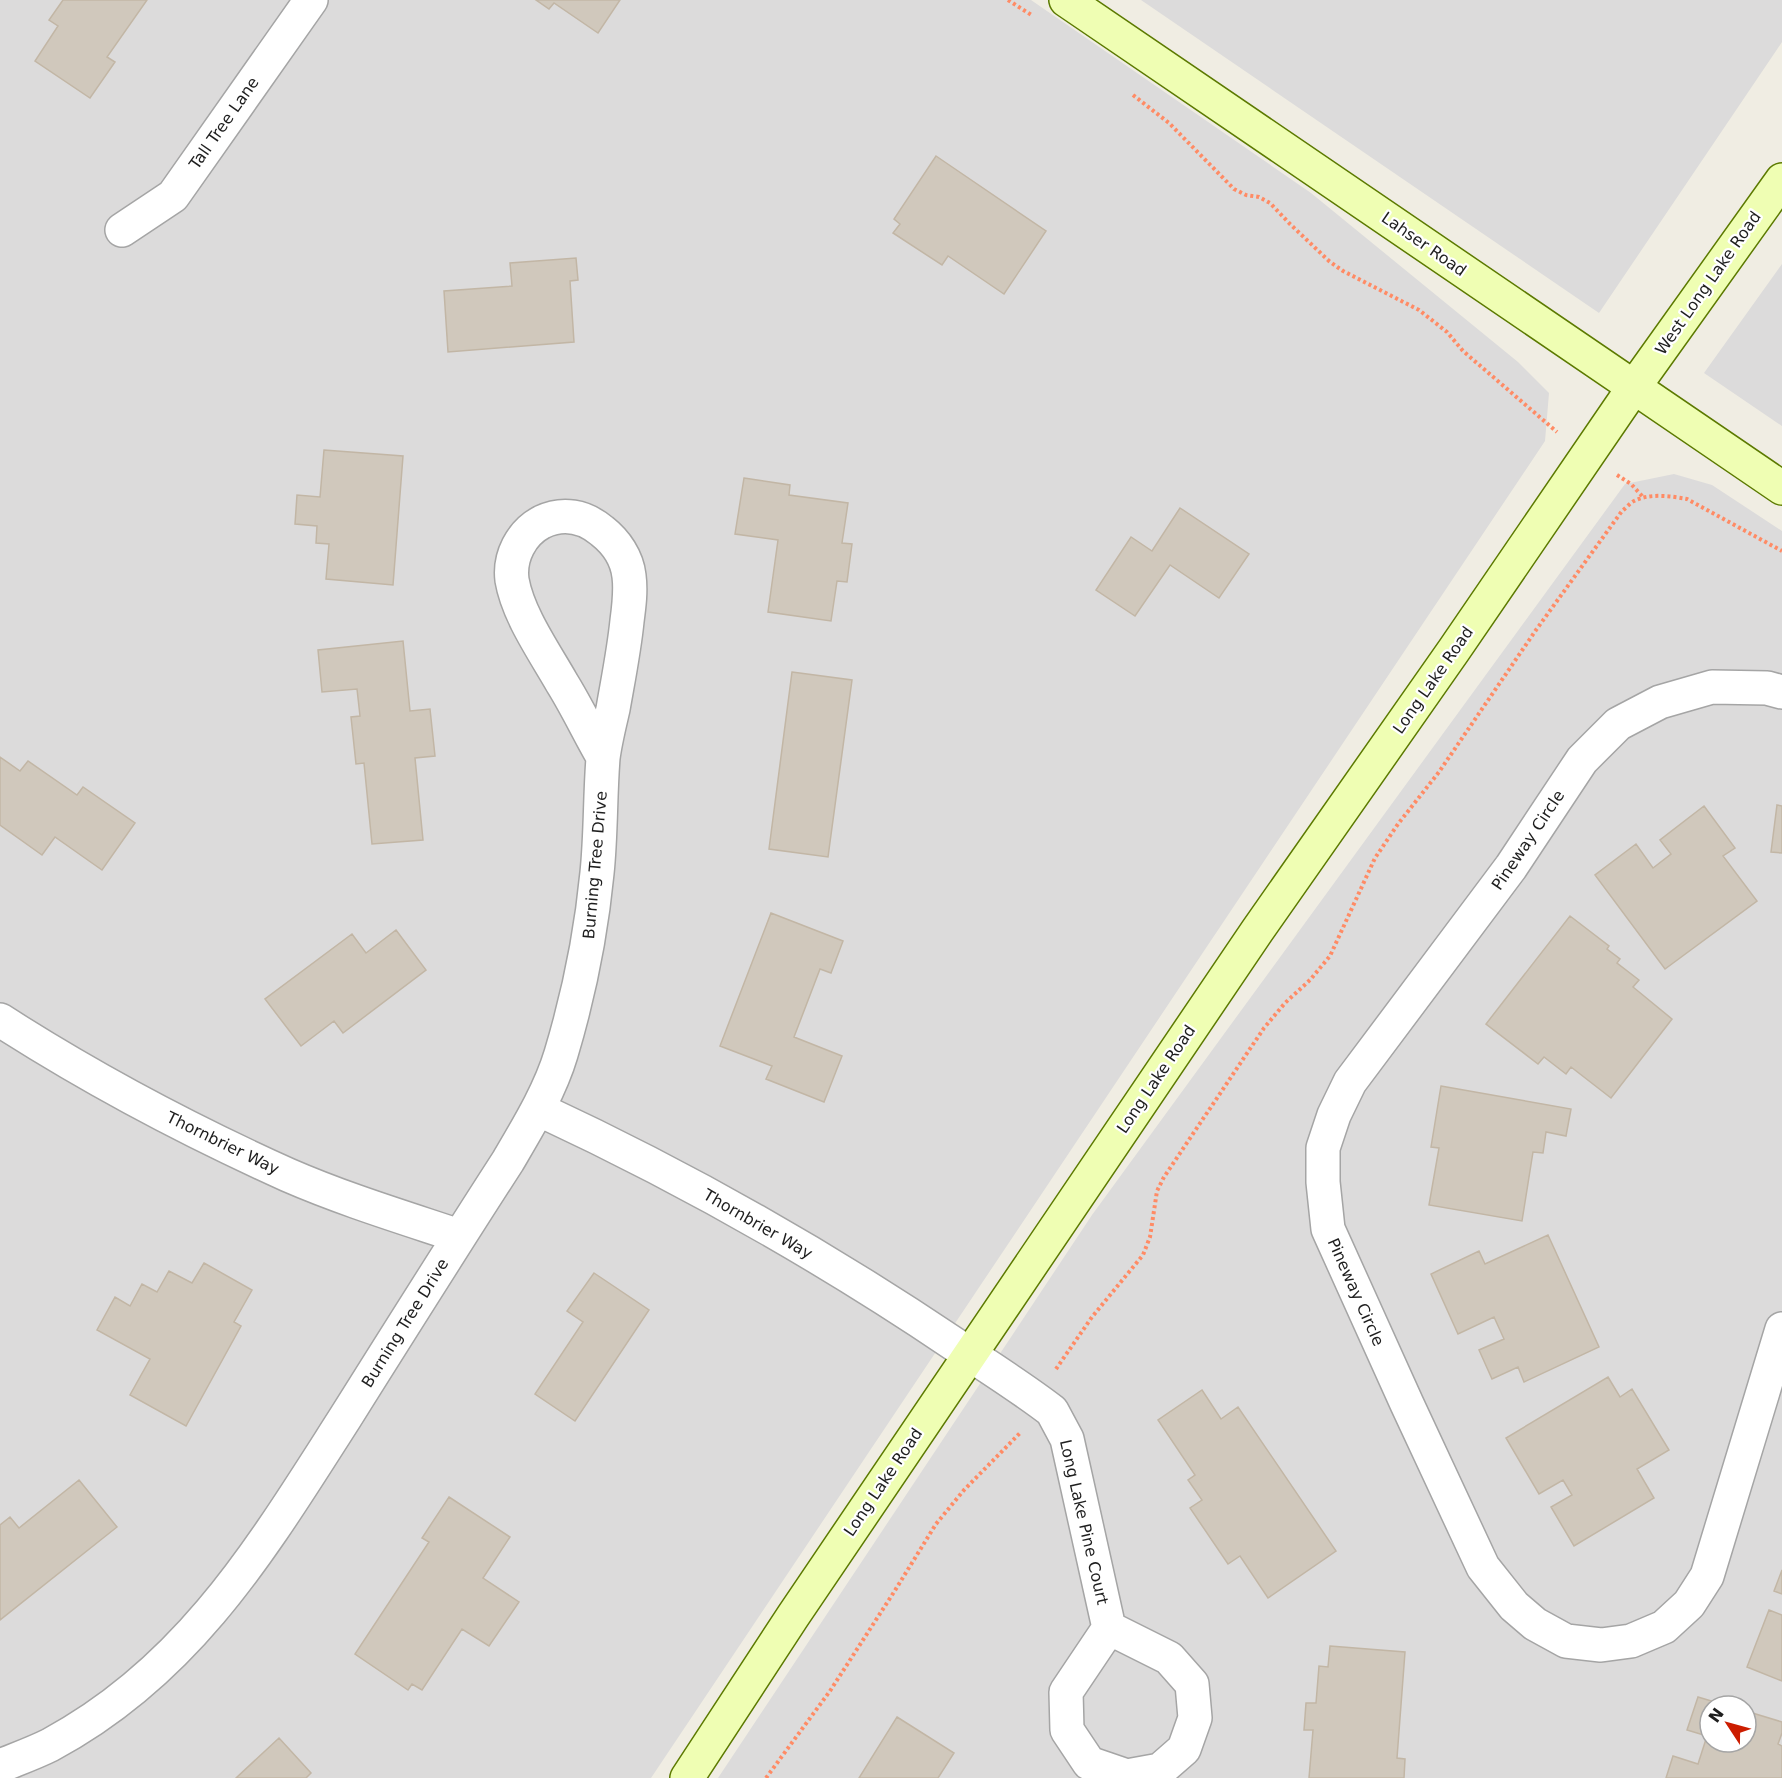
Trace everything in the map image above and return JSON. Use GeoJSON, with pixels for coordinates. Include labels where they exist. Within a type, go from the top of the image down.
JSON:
{"type":"FeatureCollection","features":[{"type":"Feature","properties":{"kind":"main road","name":"Lahser Road"},"geometry":{"type":"LineString","coordinates":[[1066,0],[1782,488]]}},
{"type":"Feature","properties":{"kind":"main road","name":"West Long Lake Road"},"geometry":{"type":"LineString","coordinates":[[1634,387],[1782,180]]}},
{"type":"Feature","properties":{"kind":"main road","name":"Long Lake Road"},"geometry":{"type":"LineString","coordinates":[[687,1778],[969,1354],[1257,931],[1454,650],[1634,387]]}},
{"type":"Feature","properties":{"kind":"street","name":"Tall Tree Lane"},"geometry":{"type":"LineString","coordinates":[[122,230],[173,196],[311,0]]}},
{"type":"Feature","properties":{"kind":"street","name":"Burning Tree Drive"},"geometry":{"type":"LineString","coordinates":[[0,1766],[49,1746],[79,1728],[128,1692],[172,1654],[203,1622],[272,1532],[508,1161],[538,1109],[560,1058],[579,991],[590,937],[602,816],[603,757],[623,657],[630,597],[629,574],[622,552],[608,535],[579,517],[550,518],[536,526],[521,540],[513,558],[512,578],[516,597],[534,635],[603,757]]}},
{"type":"Feature","properties":{"kind":"street","name":"Pineway Circle"},"geometry":{"type":"LineString","coordinates":[[1782,692],[1767,688],[1712,687],[1660,702],[1618,724],[1582,760],[1511,867],[1350,1082],[1334,1115],[1323,1148],[1323,1182],[1328,1229],[1484,1567],[1514,1606],[1534,1624],[1566,1641],[1601,1645],[1631,1641],[1664,1627],[1689,1604],[1707,1576],[1782,1329]]}},
{"type":"Feature","properties":{"kind":"street","name":"Thornbrier Way"},"geometry":{"type":"LineString","coordinates":[[0,1020],[60,1058],[174,1121],[290,1175],[377,1209],[459,1236]]}},
{"type":"Feature","properties":{"kind":"street","name":"Thornbrier Way"},"geometry":{"type":"LineString","coordinates":[[538,1109],[613,1144],[753,1219],[886,1298],[969,1354]]}},
{"type":"Feature","properties":{"kind":"street","name":"Long Lake Pine Court"},"geometry":{"type":"LineString","coordinates":[[969,1354],[1052,1411],[1067,1439],[1110,1628]]}},
{"type":"Feature","properties":{"kind":"street"},"geometry":{"type":"LineString","coordinates":[[1110,1628],[1169,1658],[1192,1684],[1196,1718],[1184,1749],[1160,1770],[1127,1776],[1089,1762],[1067,1730],[1066,1692],[1110,1628]]}},
{"type":"Feature","properties":{"kind":"path"},"geometry":{"type":"LineString","coordinates":[[1008,0],[1038,20]]}},
{"type":"Feature","properties":{"kind":"path"},"geometry":{"type":"LineString","coordinates":[[1125,88],[1169,123],[1234,189],[1270,203],[1329,261],[1343,271],[1419,310],[1448,332],[1462,351],[1553,429]]}},
{"type":"Feature","properties":{"kind":"path"},"geometry":{"type":"LineString","coordinates":[[1631,484],[1644,498]]}},
{"type":"Feature","properties":{"kind":"path"},"geometry":{"type":"LineString","coordinates":[[1061,1360],[1092,1317],[1143,1255],[1150,1237],[1157,1191],[1164,1177],[1264,1028],[1330,956],[1375,858],[1398,824],[1439,772],[1536,630],[1623,511],[1634,501],[1644,498],[1670,496],[1686,499],[1782,551]]}},
{"type":"Feature","properties":{"kind":"path"},"geometry":{"type":"LineString","coordinates":[[766,1778],[830,1691],[936,1524],[964,1490],[1020,1432]]}},
{"type":"Feature","properties":{"kind":"shaded area"},"geometry":{"type":"Polygon","coordinates":[[[0,0],[1031,0],[1311,193],[1518,362],[1549,393],[1545,441],[651,1778],[0,1778],[0,0]]]}},
{"type":"Feature","properties":{"kind":"shaded area"},"geometry":{"type":"Polygon","coordinates":[[[1141,0],[1782,0],[1782,42],[1599,313],[1141,0]]]}},
{"type":"Feature","properties":{"kind":"shaded area"},"geometry":{"type":"Polygon","coordinates":[[[1782,264],[1782,426],[1704,373],[1782,264]]]}},
{"type":"Feature","properties":{"kind":"shaded area"},"geometry":{"type":"Polygon","coordinates":[[[1674,474],[1712,485],[1782,531],[1782,1778],[718,1778],[1092,1215],[1625,484],[1674,474]]]}},
{"type":"Feature","properties":{"kind":"building"},"geometry":{"type":"Polygon","coordinates":[[[63,0],[147,0],[107,57],[115,62],[90,98],[35,61],[58,26],[49,20],[63,0]]]}},
{"type":"Feature","properties":{"kind":"building"},"geometry":{"type":"Polygon","coordinates":[[[536,0],[620,0],[598,33],[554,3],[549,9],[536,0]]]}},
{"type":"Feature","properties":{"kind":"building"},"geometry":{"type":"Polygon","coordinates":[[[936,156],[1046,231],[1004,294],[948,256],[942,265],[893,233],[900,224],[894,219],[936,156]]]}},
{"type":"Feature","properties":{"kind":"building"},"geometry":{"type":"Polygon","coordinates":[[[576,258],[578,280],[570,281],[574,342],[448,352],[444,291],[512,286],[510,263],[576,258]]]}},
{"type":"Feature","properties":{"kind":"building"},"geometry":{"type":"Polygon","coordinates":[[[324,450],[403,456],[393,585],[326,579],[329,544],[316,543],[317,526],[295,524],[297,495],[320,497],[324,450]]]}},
{"type":"Feature","properties":{"kind":"building"},"geometry":{"type":"Polygon","coordinates":[[[744,478],[790,485],[789,495],[848,503],[842,543],[852,544],[847,582],[837,581],[831,621],[768,612],[778,540],[735,534],[744,478]]]}},
{"type":"Feature","properties":{"kind":"building"},"geometry":{"type":"Polygon","coordinates":[[[1180,508],[1249,554],[1219,598],[1170,565],[1135,616],[1096,590],[1131,537],[1152,551],[1180,508]]]}},
{"type":"Feature","properties":{"kind":"building"},"geometry":{"type":"Polygon","coordinates":[[[403,641],[410,711],[430,709],[435,756],[415,758],[423,840],[372,844],[364,763],[356,764],[351,717],[360,716],[357,689],[322,692],[318,650],[403,641]]]}},
{"type":"Feature","properties":{"kind":"building"},"geometry":{"type":"Polygon","coordinates":[[[792,672],[852,680],[828,857],[769,849],[792,672]]]}},
{"type":"Feature","properties":{"kind":"building"},"geometry":{"type":"Polygon","coordinates":[[[0,757],[20,771],[28,761],[77,795],[83,787],[135,823],[102,870],[55,837],[42,855],[0,825],[0,757]]]}},
{"type":"Feature","properties":{"kind":"building"},"geometry":{"type":"Polygon","coordinates":[[[1777,805],[1782,806],[1782,853],[1771,852],[1777,805]]]}},
{"type":"Feature","properties":{"kind":"building"},"geometry":{"type":"Polygon","coordinates":[[[1704,806],[1735,848],[1723,856],[1757,901],[1665,969],[1595,875],[1636,844],[1653,868],[1671,854],[1660,840],[1704,806]]]}},
{"type":"Feature","properties":{"kind":"building"},"geometry":{"type":"Polygon","coordinates":[[[771,913],[843,941],[831,973],[820,969],[794,1037],[842,1056],[824,1102],[766,1079],[772,1066],[720,1046],[771,913]]]}},
{"type":"Feature","properties":{"kind":"building"},"geometry":{"type":"Polygon","coordinates":[[[1570,916],[1609,946],[1607,949],[1620,959],[1617,963],[1639,980],[1633,987],[1672,1019],[1611,1098],[1571,1067],[1566,1074],[1544,1057],[1538,1064],[1486,1024],[1570,916]]]}},
{"type":"Feature","properties":{"kind":"building"},"geometry":{"type":"Polygon","coordinates":[[[396,930],[426,970],[343,1033],[334,1021],[301,1046],[265,999],[352,934],[366,953],[396,930]]]}},
{"type":"Feature","properties":{"kind":"building"},"geometry":{"type":"Polygon","coordinates":[[[1441,1086],[1571,1109],[1566,1136],[1546,1132],[1543,1153],[1533,1152],[1522,1221],[1429,1205],[1439,1148],[1431,1147],[1441,1086]]]}},
{"type":"Feature","properties":{"kind":"building"},"geometry":{"type":"Polygon","coordinates":[[[1548,1235],[1599,1347],[1524,1382],[1518,1367],[1492,1379],[1479,1350],[1504,1339],[1494,1317],[1458,1334],[1431,1274],[1479,1251],[1485,1264],[1548,1235]]]}},
{"type":"Feature","properties":{"kind":"building"},"geometry":{"type":"Polygon","coordinates":[[[204,1263],[252,1290],[234,1322],[241,1326],[186,1426],[130,1395],[150,1359],[97,1330],[115,1297],[130,1306],[142,1284],[157,1292],[169,1271],[192,1283],[204,1263]]]}},
{"type":"Feature","properties":{"kind":"building"},"geometry":{"type":"Polygon","coordinates":[[[594,1273],[649,1310],[575,1421],[535,1394],[583,1322],[567,1311],[594,1273]]]}},
{"type":"Feature","properties":{"kind":"building"},"geometry":{"type":"Polygon","coordinates":[[[1608,1377],[1620,1397],[1632,1389],[1669,1450],[1637,1469],[1654,1498],[1574,1546],[1551,1507],[1572,1495],[1563,1480],[1539,1494],[1506,1438],[1608,1377]]]}},
{"type":"Feature","properties":{"kind":"building"},"geometry":{"type":"Polygon","coordinates":[[[1202,1390],[1221,1419],[1238,1407],[1336,1551],[1268,1598],[1240,1556],[1228,1564],[1190,1508],[1202,1500],[1188,1480],[1195,1475],[1158,1420],[1202,1390]]]}},
{"type":"Feature","properties":{"kind":"building"},"geometry":{"type":"Polygon","coordinates":[[[79,1480],[117,1527],[0,1620],[0,1525],[10,1517],[19,1528],[79,1480]]]}},
{"type":"Feature","properties":{"kind":"building"},"geometry":{"type":"Polygon","coordinates":[[[449,1497],[510,1537],[483,1578],[519,1602],[489,1646],[462,1629],[422,1690],[412,1684],[408,1690],[355,1654],[429,1542],[422,1538],[449,1497]]]}},
{"type":"Feature","properties":{"kind":"building"},"geometry":{"type":"Polygon","coordinates":[[[1782,1570],[1782,1594],[1774,1591],[1782,1570]]]}},
{"type":"Feature","properties":{"kind":"building"},"geometry":{"type":"Polygon","coordinates":[[[1769,1610],[1782,1615],[1782,1681],[1747,1667],[1769,1610]]]}},
{"type":"Feature","properties":{"kind":"building"},"geometry":{"type":"Polygon","coordinates":[[[1330,1646],[1405,1652],[1397,1758],[1405,1759],[1404,1778],[1309,1778],[1313,1730],[1304,1730],[1306,1703],[1316,1703],[1319,1666],[1328,1667],[1330,1646]]]}},
{"type":"Feature","properties":{"kind":"building"},"geometry":{"type":"Polygon","coordinates":[[[1698,1697],[1698,1733],[1687,1730],[1698,1697]]]}},
{"type":"Feature","properties":{"kind":"building"},"geometry":{"type":"Polygon","coordinates":[[[1758,1715],[1782,1722],[1782,1733],[1778,1744],[1782,1746],[1782,1778],[1666,1778],[1673,1756],[1698,1764],[1701,1754],[1758,1754],[1758,1715]]]}},
{"type":"Feature","properties":{"kind":"building"},"geometry":{"type":"Polygon","coordinates":[[[897,1717],[954,1753],[938,1778],[859,1778],[897,1717]]]}},
{"type":"Feature","properties":{"kind":"building"},"geometry":{"type":"Polygon","coordinates":[[[279,1738],[311,1773],[306,1778],[236,1778],[279,1738]]]}}]}
